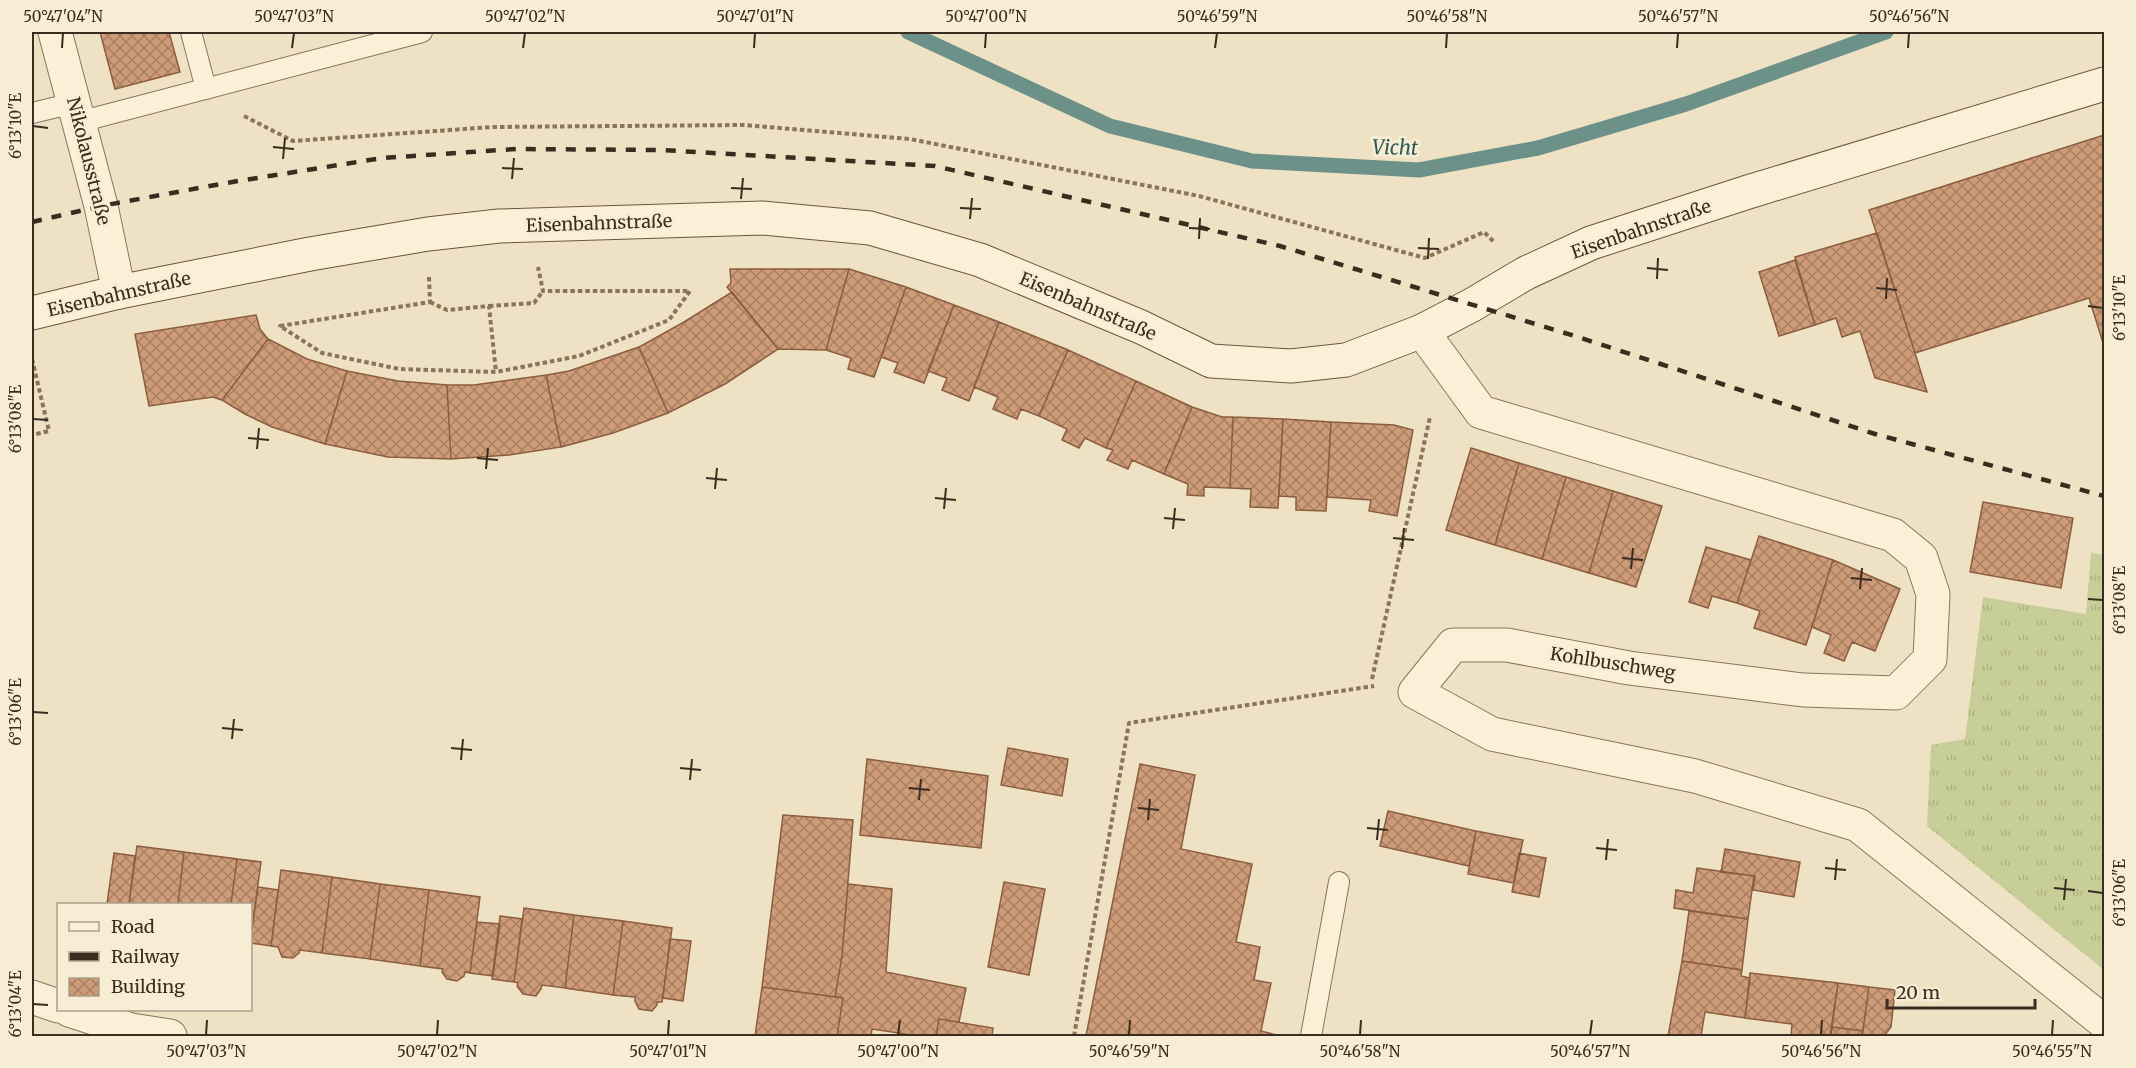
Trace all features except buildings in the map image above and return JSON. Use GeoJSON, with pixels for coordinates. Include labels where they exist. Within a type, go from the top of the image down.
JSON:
{"type":"FeatureCollection","features":[{"type":"Feature","properties":{"kind":"street","name":"Nikolausstraße"},"geometry":{"type":"LineString","coordinates":[[55,32],[101,206],[119,292]]}},
{"type":"Feature","properties":{"kind":"street","name":"Eisenbahnstraße"},"geometry":{"type":"LineString","coordinates":[[32,313],[119,292],[310,254],[428,234],[499,226],[762,218],[870,228],[980,260],[1141,327],[1211,361],[1291,366],[1346,360],[1422,331],[1526,273],[1591,243],[2104,84]]}},
{"type":"Feature","properties":{"kind":"street","name":"Kohlbuschweg"},"geometry":{"type":"LineString","coordinates":[[1415,692],[1453,645],[1508,645],[1629,668],[1803,690],[1896,693],[1930,659],[1933,594],[1921,558],[1893,535],[1480,412],[1422,331]]}},
{"type":"Feature","properties":{"kind":"street"},"geometry":{"type":"LineString","coordinates":[[1415,692],[1492,734],[1695,776],[1858,825],[2104,1022]]}},
{"type":"Feature","properties":{"kind":"street"},"geometry":{"type":"LineString","coordinates":[[32,997],[57,1006]]}},
{"type":"Feature","properties":{"kind":"street"},"geometry":{"type":"LineString","coordinates":[[72,1011],[129,1033],[170,1036]]}},
{"type":"Feature","properties":{"kind":"lane"},"geometry":{"type":"LineString","coordinates":[[191,32],[206,89]]}},
{"type":"Feature","properties":{"kind":"lane"},"geometry":{"type":"LineString","coordinates":[[32,113],[76,113],[206,89],[422,32]]}},
{"type":"Feature","properties":{"kind":"lane"},"geometry":{"type":"LineString","coordinates":[[1311,1036],[1339,882]]}},
{"type":"Feature","properties":{"kind":"path"},"geometry":{"type":"LineString","coordinates":[[241,114],[293,141],[493,128],[732,125],[910,139],[1199,195],[1425,258],[1484,231],[1526,273]]}},
{"type":"Feature","properties":{"kind":"path"},"geometry":{"type":"LineString","coordinates":[[530,225],[543,291],[534,303],[447,310],[430,302],[280,326],[322,353],[399,369],[496,372],[579,356],[669,320],[690,291],[543,291]]}},
{"type":"Feature","properties":{"kind":"path"},"geometry":{"type":"LineString","coordinates":[[428,234],[430,302]]}},
{"type":"Feature","properties":{"kind":"path"},"geometry":{"type":"LineString","coordinates":[[489,306],[496,372]]}},
{"type":"Feature","properties":{"kind":"path"},"geometry":{"type":"LineString","coordinates":[[32,359],[49,431],[32,435]]}},
{"type":"Feature","properties":{"kind":"path"},"geometry":{"type":"LineString","coordinates":[[1370,686],[1443,360]]}},
{"type":"Feature","properties":{"kind":"path"},"geometry":{"type":"LineString","coordinates":[[1074,1036],[1128,723],[1370,686],[1415,692]]}},
{"type":"Feature","properties":{"kind":"green space"},"geometry":{"type":"Polygon","coordinates":[[[2091,553],[2104,555],[2104,970],[1927,826],[1931,745],[1965,739],[1983,597],[2086,614],[2091,553]]]}},
{"type":"Feature","properties":{"kind":"waterway","name":"Vicht"},"geometry":{"type":"LineString","coordinates":[[908,32],[1110,126],[1252,161],[1419,170],[1538,148],[1686,104],[1886,32]]}},
{"type":"Feature","properties":{"kind":"railway"},"geometry":{"type":"LineString","coordinates":[[32,222],[101,206],[226,183],[382,158],[516,149],[661,150],[935,166],[1280,246],[1578,337],[1875,434],[2104,496]]}}]}
